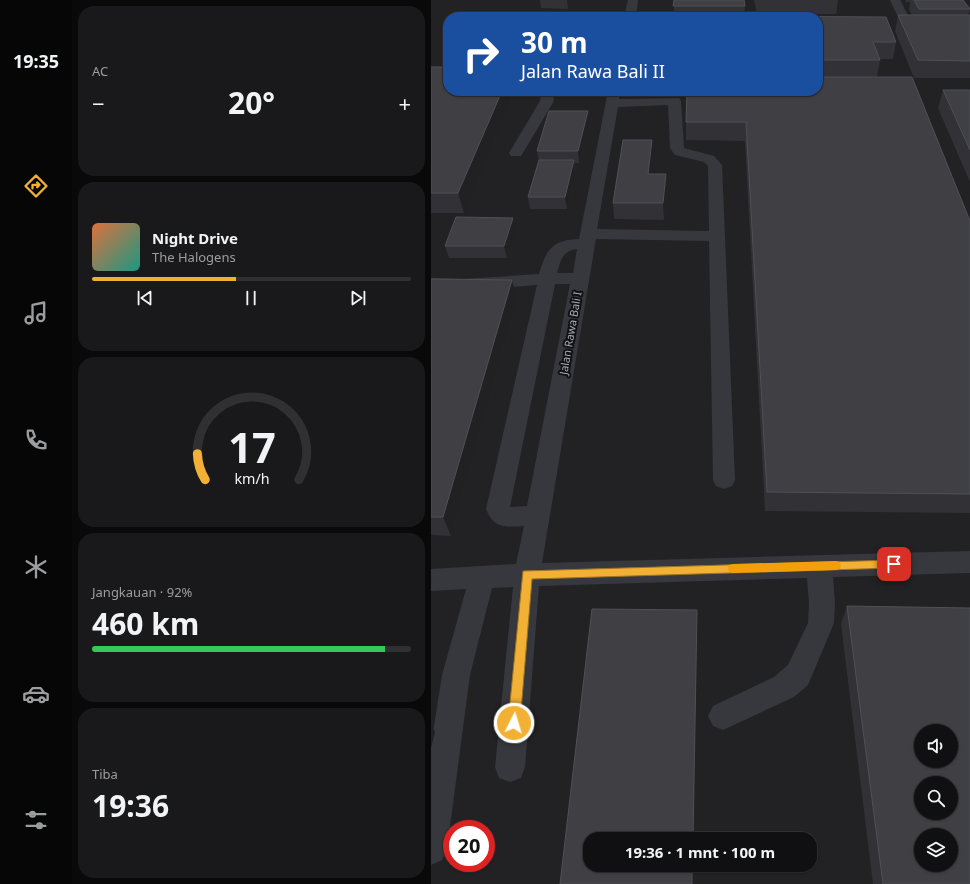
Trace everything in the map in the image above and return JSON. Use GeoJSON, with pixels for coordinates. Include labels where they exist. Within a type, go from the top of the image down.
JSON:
{"type":"FeatureCollection","features":[{"type":"Feature","properties":{"kind":"street"},"geometry":{"type":"LineString","coordinates":[[631,12],[633,0]]}},
{"type":"Feature","properties":{"kind":"street"},"geometry":{"type":"LineString","coordinates":[[895,0],[908,22],[913,26],[925,28],[970,27]]}},
{"type":"Feature","properties":{"kind":"street"},"geometry":{"type":"LineString","coordinates":[[516,153],[547,101],[547,96]]}},
{"type":"Feature","properties":{"kind":"street"},"geometry":{"type":"LineString","coordinates":[[613,97],[679,98],[677,148],[680,152],[709,159],[715,165],[724,480]]}},
{"type":"Feature","properties":{"kind":"street","name":"Jalan Rawa Bali I"},"geometry":{"type":"LineString","coordinates":[[510,767],[527,575],[579,278],[613,97]]}},
{"type":"Feature","properties":{"kind":"street"},"geometry":{"type":"LineString","coordinates":[[537,516],[506,517],[500,514],[498,509],[547,278],[554,253],[560,247],[587,239],[716,236]]}},
{"type":"Feature","properties":{"kind":"street"},"geometry":{"type":"LineString","coordinates":[[431,283],[462,285],[547,278],[579,278]]}},
{"type":"Feature","properties":{"kind":"street"},"geometry":{"type":"LineString","coordinates":[[431,580],[527,575],[970,562]]}},
{"type":"Feature","properties":{"kind":"street"},"geometry":{"type":"LineString","coordinates":[[723,716],[784,687],[798,674],[821,624],[822,603],[819,566]]}},
{"type":"Feature","properties":{"kind":"street"},"geometry":{"type":"LineString","coordinates":[[431,849],[456,675],[482,577]]}},
{"type":"Feature","properties":{"kind":"shaded area"},"geometry":{"type":"Polygon","coordinates":[[[431,0],[970,0],[970,884],[431,884],[431,0]]]}},
{"type":"Feature","properties":{"kind":"building"},"geometry":{"type":"Polygon","coordinates":[[[674,0],[744,0],[745,6],[673,6],[674,0]]]}},
{"type":"Feature","properties":{"kind":"building"},"geometry":{"type":"Polygon","coordinates":[[[914,0],[963,0],[970,9],[919,9],[914,0]]]}},
{"type":"Feature","properties":{"kind":"building"},"geometry":{"type":"Polygon","coordinates":[[[898,15],[970,15],[970,61],[918,60],[898,15]]]}},
{"type":"Feature","properties":{"kind":"building"},"geometry":{"type":"Polygon","coordinates":[[[823,17],[886,17],[896,42],[873,42],[880,60],[823,60],[823,17]]]}},
{"type":"Feature","properties":{"kind":"building"},"geometry":{"type":"Polygon","coordinates":[[[431,67],[443,67],[443,96],[500,96],[458,193],[431,193],[431,67]]]}},
{"type":"Feature","properties":{"kind":"building"},"geometry":{"type":"Polygon","coordinates":[[[823,77],[912,77],[970,221],[970,494],[767,492],[746,122],[686,122],[687,96],[823,96],[823,77]]]}},
{"type":"Feature","properties":{"kind":"building"},"geometry":{"type":"Polygon","coordinates":[[[943,90],[970,90],[970,150],[943,90]]]}},
{"type":"Feature","properties":{"kind":"building"},"geometry":{"type":"Polygon","coordinates":[[[549,111],[588,111],[578,151],[537,151],[549,111]]]}},
{"type":"Feature","properties":{"kind":"building"},"geometry":{"type":"Polygon","coordinates":[[[623,140],[652,140],[648,174],[666,174],[663,203],[613,203],[623,140]]]}},
{"type":"Feature","properties":{"kind":"building"},"geometry":{"type":"Polygon","coordinates":[[[539,160],[574,160],[565,197],[528,197],[539,160]]]}},
{"type":"Feature","properties":{"kind":"building"},"geometry":{"type":"Polygon","coordinates":[[[456,217],[513,218],[504,246],[445,246],[456,217]]]}},
{"type":"Feature","properties":{"kind":"building"},"geometry":{"type":"Polygon","coordinates":[[[431,279],[512,280],[443,517],[431,517],[431,279]]]}},
{"type":"Feature","properties":{"kind":"building"},"geometry":{"type":"Polygon","coordinates":[[[847,606],[970,608],[970,884],[883,884],[847,606]]]}},
{"type":"Feature","properties":{"kind":"building"},"geometry":{"type":"Polygon","coordinates":[[[592,609],[697,610],[693,832],[583,832],[583,872],[692,872],[692,884],[560,884],[592,609]]]}},
{"type":"Feature","properties":{"kind":"slow traffic"},"geometry":{"type":"LineString","coordinates":[[733,569],[836,566]]}},
{"type":"Feature","properties":{"kind":"route"},"geometry":{"type":"LineString","coordinates":[[514,723],[527,575],[894,564]]}}]}
